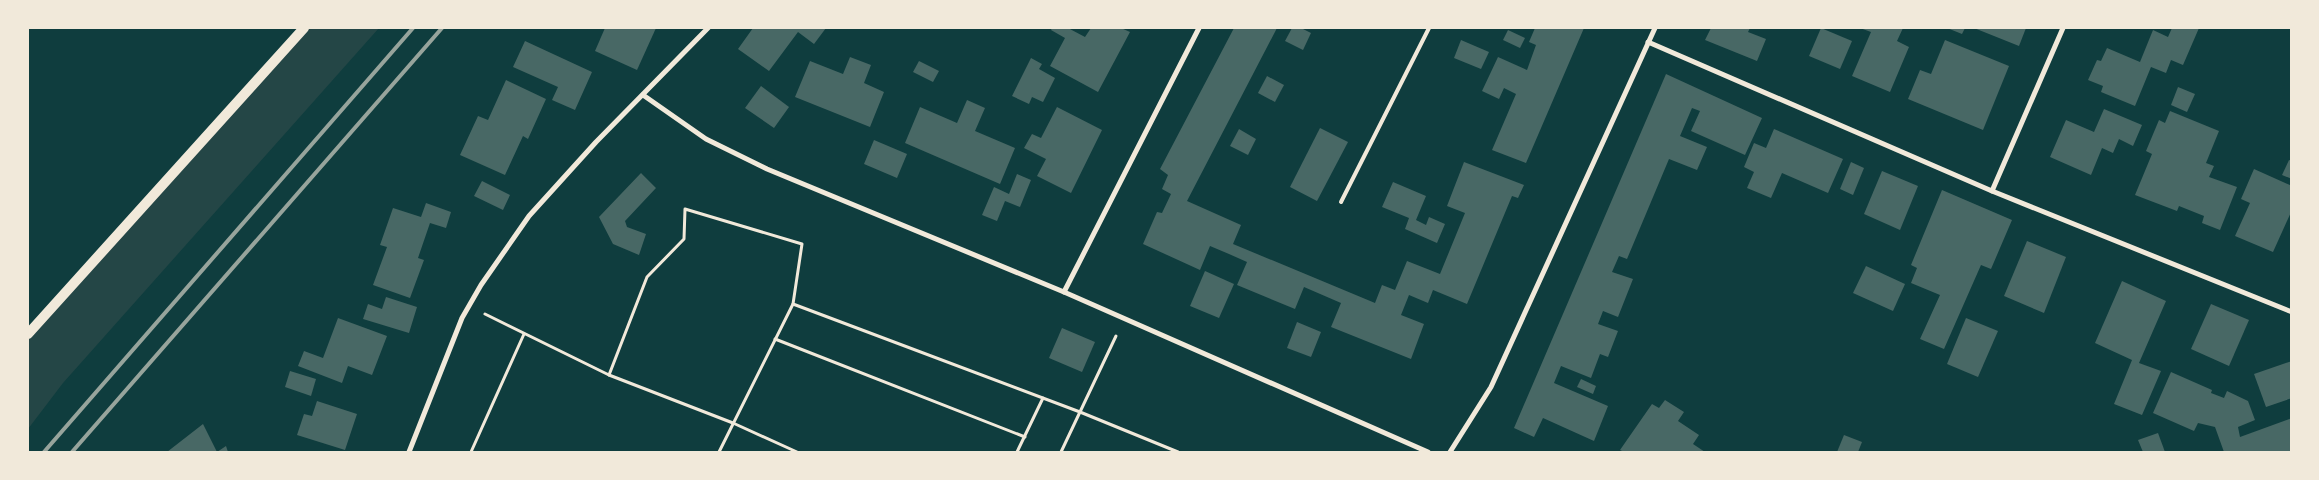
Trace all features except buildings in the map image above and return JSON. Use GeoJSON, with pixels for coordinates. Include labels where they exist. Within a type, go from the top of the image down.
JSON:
{"type":"FeatureCollection","features":[{"type":"Feature","properties":{"kind":"main road"},"geometry":{"type":"LineString","coordinates":[[28,334],[304,28]]}},
{"type":"Feature","properties":{"kind":"street"},"geometry":{"type":"LineString","coordinates":[[409,452],[449,348],[468,306],[529,216],[596,142],[644,96],[708,28]]}},
{"type":"Feature","properties":{"kind":"street"},"geometry":{"type":"LineString","coordinates":[[1064,292],[1199,28]]}},
{"type":"Feature","properties":{"kind":"street"},"geometry":{"type":"LineString","coordinates":[[1450,452],[1490,387],[1655,28]]}},
{"type":"Feature","properties":{"kind":"street"},"geometry":{"type":"LineString","coordinates":[[1992,191],[2063,28]]}},
{"type":"Feature","properties":{"kind":"street"},"geometry":{"type":"LineString","coordinates":[[1648,42],[1992,191],[2292,312]]}},
{"type":"Feature","properties":{"kind":"street"},"geometry":{"type":"LineString","coordinates":[[644,96],[706,139],[767,169],[1064,292],[1428,452]]}},
{"type":"Feature","properties":{"kind":"lane"},"geometry":{"type":"LineString","coordinates":[[1341,202],[1429,28]]}},
{"type":"Feature","properties":{"kind":"path"},"geometry":{"type":"LineString","coordinates":[[609,374],[647,277],[684,239],[685,209],[802,244],[793,304],[719,452]]}},
{"type":"Feature","properties":{"kind":"path"},"geometry":{"type":"LineString","coordinates":[[793,304],[1080,412],[1178,452]]}},
{"type":"Feature","properties":{"kind":"path"},"geometry":{"type":"LineString","coordinates":[[468,306],[609,374],[733,423],[797,452]]}},
{"type":"Feature","properties":{"kind":"path"},"geometry":{"type":"LineString","coordinates":[[1061,452],[1124,319]]}},
{"type":"Feature","properties":{"kind":"path"},"geometry":{"type":"LineString","coordinates":[[471,452],[524,334]]}},
{"type":"Feature","properties":{"kind":"path"},"geometry":{"type":"LineString","coordinates":[[775,339],[1024,437]]}},
{"type":"Feature","properties":{"kind":"path"},"geometry":{"type":"LineString","coordinates":[[1017,452],[1042,398]]}},
{"type":"Feature","properties":{"kind":"shaded area"},"geometry":{"type":"Polygon","coordinates":[[[300,28],[379,28],[63,383],[28,429],[28,331],[300,28]]]}},
{"type":"Feature","properties":{"kind":"railway"},"geometry":{"type":"LineString","coordinates":[[44,452],[413,28]]}},
{"type":"Feature","properties":{"kind":"railway"},"geometry":{"type":"LineString","coordinates":[[72,452],[442,28]]}}]}
